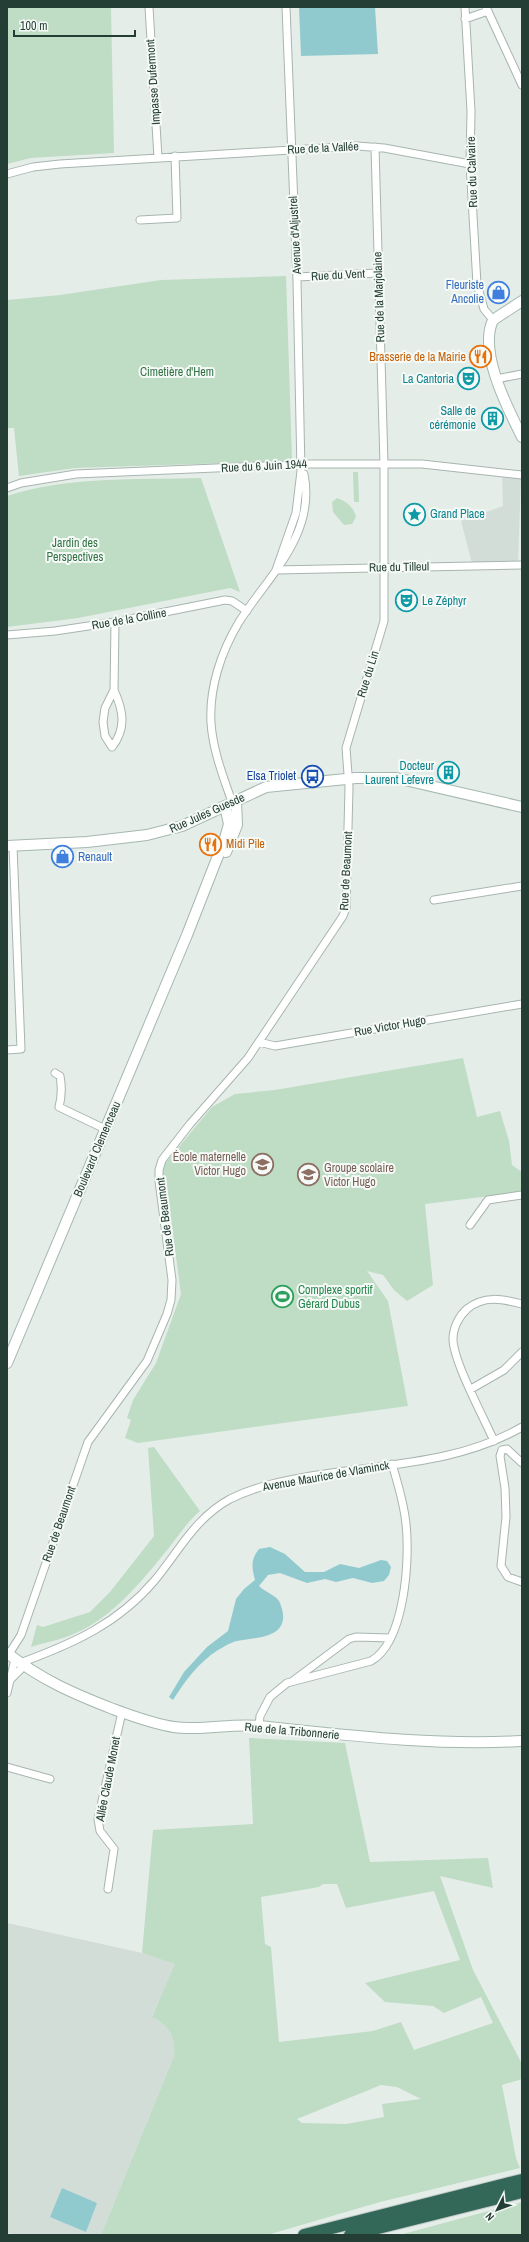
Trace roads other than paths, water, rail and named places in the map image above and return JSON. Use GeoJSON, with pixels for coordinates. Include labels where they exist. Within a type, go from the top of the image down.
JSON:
{"type":"FeatureCollection","features":[{"type":"Feature","properties":{"kind":"highway"},"geometry":{"type":"LineString","coordinates":[[304,2235],[522,2180]]}},
{"type":"Feature","properties":{"kind":"highway"},"geometry":{"type":"LineString","coordinates":[[350,2235],[522,2192]]}},
{"type":"Feature","properties":{"kind":"street","name":"Impasse Dufermont"},"geometry":{"type":"LineString","coordinates":[[149,7],[158,158]]}},
{"type":"Feature","properties":{"kind":"street","name":"Avenue d'Aljustrel"},"geometry":{"type":"LineString","coordinates":[[231,803],[214,746],[211,721],[212,698],[216,675],[223,653],[247,611],[292,548],[303,520],[306,492],[301,464],[297,277],[286,7]]}},
{"type":"Feature","properties":{"kind":"street","name":"Rue du Calvaire"},"geometry":{"type":"LineString","coordinates":[[465,7],[471,111],[470,164],[478,290],[484,309],[493,320]]}},
{"type":"Feature","properties":{"kind":"street"},"geometry":{"type":"LineString","coordinates":[[465,19],[487,9],[522,85]]}},
{"type":"Feature","properties":{"kind":"street","name":"Rue de la Vallée"},"geometry":{"type":"LineString","coordinates":[[7,174],[45,166],[175,156],[348,146],[375,147],[470,164]]}},
{"type":"Feature","properties":{"kind":"street","name":"Rue de la Marjolaine"},"geometry":{"type":"LineString","coordinates":[[375,147],[384,464],[384,568]]}},
{"type":"Feature","properties":{"kind":"street"},"geometry":{"type":"LineString","coordinates":[[140,220],[177,218],[175,156]]}},
{"type":"Feature","properties":{"kind":"street","name":"Rue du Vent"},"geometry":{"type":"LineString","coordinates":[[297,277],[378,273]]}},
{"type":"Feature","properties":{"kind":"street"},"geometry":{"type":"LineString","coordinates":[[522,301],[493,320],[490,341],[496,379],[504,403],[522,437]]}},
{"type":"Feature","properties":{"kind":"street"},"geometry":{"type":"LineString","coordinates":[[496,379],[522,374]]}},
{"type":"Feature","properties":{"kind":"street","name":"Rue du 6 Juin 1944"},"geometry":{"type":"LineString","coordinates":[[7,488],[21,483],[76,474],[301,464],[422,464],[522,474]]}},
{"type":"Feature","properties":{"kind":"street","name":"Rue du Tilleul"},"geometry":{"type":"LineString","coordinates":[[276,570],[522,565]]}},
{"type":"Feature","properties":{"kind":"street","name":"Rue du Lin"},"geometry":{"type":"LineString","coordinates":[[349,779],[346,748],[384,620],[384,568]]}},
{"type":"Feature","properties":{"kind":"street","name":"Rue de la Colline"},"geometry":{"type":"LineString","coordinates":[[7,635],[55,631],[115,622],[225,600],[232,601],[247,611]]}},
{"type":"Feature","properties":{"kind":"street"},"geometry":{"type":"LineString","coordinates":[[114,690],[105,708],[103,722],[105,736],[112,747],[120,734],[123,722],[121,707],[114,690],[115,622]]}},
{"type":"Feature","properties":{"kind":"street","name":"Rue Jules Guesde"},"geometry":{"type":"LineString","coordinates":[[10,846],[94,842],[146,835],[182,826],[271,786],[349,779],[396,778],[522,807]]}},
{"type":"Feature","properties":{"kind":"street","name":"Rue de Beaumont"},"geometry":{"type":"LineString","coordinates":[[7,1693],[22,1635],[88,1442],[147,1361],[167,1314],[171,1300],[172,1280],[159,1181],[160,1165],[182,1134],[244,1063],[345,912],[349,779]]}},
{"type":"Feature","properties":{"kind":"street","name":"Boulevard Clemenceau"},"geometry":{"type":"LineString","coordinates":[[7,1363],[187,934],[235,831],[238,813],[231,803]]}},
{"type":"Feature","properties":{"kind":"street"},"geometry":{"type":"LineString","coordinates":[[7,1050],[21,1049],[10,846]]}},
{"type":"Feature","properties":{"kind":"street"},"geometry":{"type":"LineString","coordinates":[[434,900],[522,886]]}},
{"type":"Feature","properties":{"kind":"street","name":"Rue Victor Hugo"},"geometry":{"type":"LineString","coordinates":[[259,1042],[275,1046],[522,1004]]}},
{"type":"Feature","properties":{"kind":"street"},"geometry":{"type":"LineString","coordinates":[[55,1073],[60,1076],[62,1086],[62,1096],[59,1107],[105,1129]]}},
{"type":"Feature","properties":{"kind":"street"},"geometry":{"type":"LineString","coordinates":[[470,1225],[488,1200],[522,1194]]}},
{"type":"Feature","properties":{"kind":"street"},"geometry":{"type":"LineString","coordinates":[[502,1450],[496,1441],[471,1389],[453,1345],[455,1330],[461,1316],[475,1304],[492,1299],[522,1304]]}},
{"type":"Feature","properties":{"kind":"street"},"geometry":{"type":"LineString","coordinates":[[471,1389],[504,1370],[522,1352]]}},
{"type":"Feature","properties":{"kind":"street","name":"Avenue Maurice de Vlaminck"},"geometry":{"type":"LineString","coordinates":[[15,1659],[77,1641],[120,1613],[154,1580],[196,1526],[214,1509],[231,1499],[272,1483],[458,1454],[496,1441],[522,1427]]}},
{"type":"Feature","properties":{"kind":"street"},"geometry":{"type":"LineString","coordinates":[[502,1450],[508,1449],[522,1463]]}},
{"type":"Feature","properties":{"kind":"street"},"geometry":{"type":"LineString","coordinates":[[502,1450],[500,1456],[505,1488],[506,1516],[501,1566],[508,1577],[522,1582]]}},
{"type":"Feature","properties":{"kind":"street"},"geometry":{"type":"LineString","coordinates":[[292,1682],[371,1661],[382,1652],[390,1638],[402,1599],[407,1557],[405,1513],[392,1464]]}},
{"type":"Feature","properties":{"kind":"street"},"geometry":{"type":"LineString","coordinates":[[259,1726],[260,1716],[270,1697],[278,1689],[292,1682],[349,1639],[356,1637],[390,1638]]}},
{"type":"Feature","properties":{"kind":"street","name":"Rue de Beaumont"},"geometry":{"type":"LineString","coordinates":[[10,1680],[10,1671],[15,1659]]}},
{"type":"Feature","properties":{"kind":"street","name":"Rue de la Tribonnerie"},"geometry":{"type":"LineString","coordinates":[[15,1659],[59,1687],[122,1712],[174,1727],[259,1726],[356,1737],[475,1742],[522,1741]]}},
{"type":"Feature","properties":{"kind":"street","name":"Allée Claude Monet"},"geometry":{"type":"LineString","coordinates":[[108,1889],[114,1849],[100,1831],[98,1818],[122,1712]]}},
{"type":"Feature","properties":{"kind":"street"},"geometry":{"type":"LineString","coordinates":[[7,1767],[50,1779]]}},
{"type":"Feature","properties":{"kind":"water"},"geometry":{"type":"Polygon","coordinates":[[[299,7],[375,7],[378,54],[301,56],[299,7]]]}},
{"type":"Feature","properties":{"kind":"water"},"geometry":{"type":"Polygon","coordinates":[[[270,1547],[285,1554],[305,1572],[324,1572],[340,1564],[359,1568],[381,1560],[387,1561],[391,1567],[389,1575],[384,1581],[372,1583],[353,1578],[336,1582],[325,1579],[307,1583],[280,1573],[268,1575],[259,1586],[277,1598],[280,1603],[283,1615],[282,1623],[278,1629],[272,1634],[230,1643],[218,1650],[192,1673],[173,1700],[169,1697],[184,1672],[207,1647],[228,1631],[236,1599],[244,1589],[255,1580],[253,1560],[256,1553],[259,1549],[270,1547]]]}},
{"type":"Feature","properties":{"kind":"water"},"geometry":{"type":"Polygon","coordinates":[[[62,2188],[97,2203],[86,2232],[50,2217],[62,2188]]]}},
{"type":"Feature","properties":{"kind":"place","name":"Fleuriste Ancolie"},"geometry":{"type":"Point","coordinates":[499,292]}},
{"type":"Feature","properties":{"kind":"place","name":"Brasserie de la Mairie"},"geometry":{"type":"Point","coordinates":[481,357]}},
{"type":"Feature","properties":{"kind":"place","name":"La Cantoria"},"geometry":{"type":"Point","coordinates":[469,379]}},
{"type":"Feature","properties":{"kind":"place","name":"Salle de cérémonie"},"geometry":{"type":"Point","coordinates":[492,418]}},
{"type":"Feature","properties":{"kind":"place","name":"Grand Place"},"geometry":{"type":"Point","coordinates":[414,514]}},
{"type":"Feature","properties":{"kind":"place","name":"Le Zéphyr"},"geometry":{"type":"Point","coordinates":[407,601]}},
{"type":"Feature","properties":{"kind":"place","name":"Docteur Laurent Lefevre"},"geometry":{"type":"Point","coordinates":[449,773]}},
{"type":"Feature","properties":{"kind":"place","name":"Elsa Triolet"},"geometry":{"type":"Point","coordinates":[312,776]}},
{"type":"Feature","properties":{"kind":"place","name":"Midi Pile"},"geometry":{"type":"Point","coordinates":[211,844]}},
{"type":"Feature","properties":{"kind":"place","name":"Renault"},"geometry":{"type":"Point","coordinates":[63,857]}},
{"type":"Feature","properties":{"kind":"place","name":"École maternelle Victor Hugo"},"geometry":{"type":"Point","coordinates":[262,1164]}},
{"type":"Feature","properties":{"kind":"place","name":"Groupe scolaire Victor Hugo"},"geometry":{"type":"Point","coordinates":[309,1175]}},
{"type":"Feature","properties":{"kind":"place","name":"Complexe sportif Gérard Dubus"},"geometry":{"type":"Point","coordinates":[283,1297]}},
{"type":"Feature","properties":{"kind":"park label","name":"Cimetière d'Hem"},"geometry":{"type":"Point","coordinates":[177,372]}},
{"type":"Feature","properties":{"kind":"park label","name":"Jardin des Perspectives"},"geometry":{"type":"Point","coordinates":[75,550]}}]}
